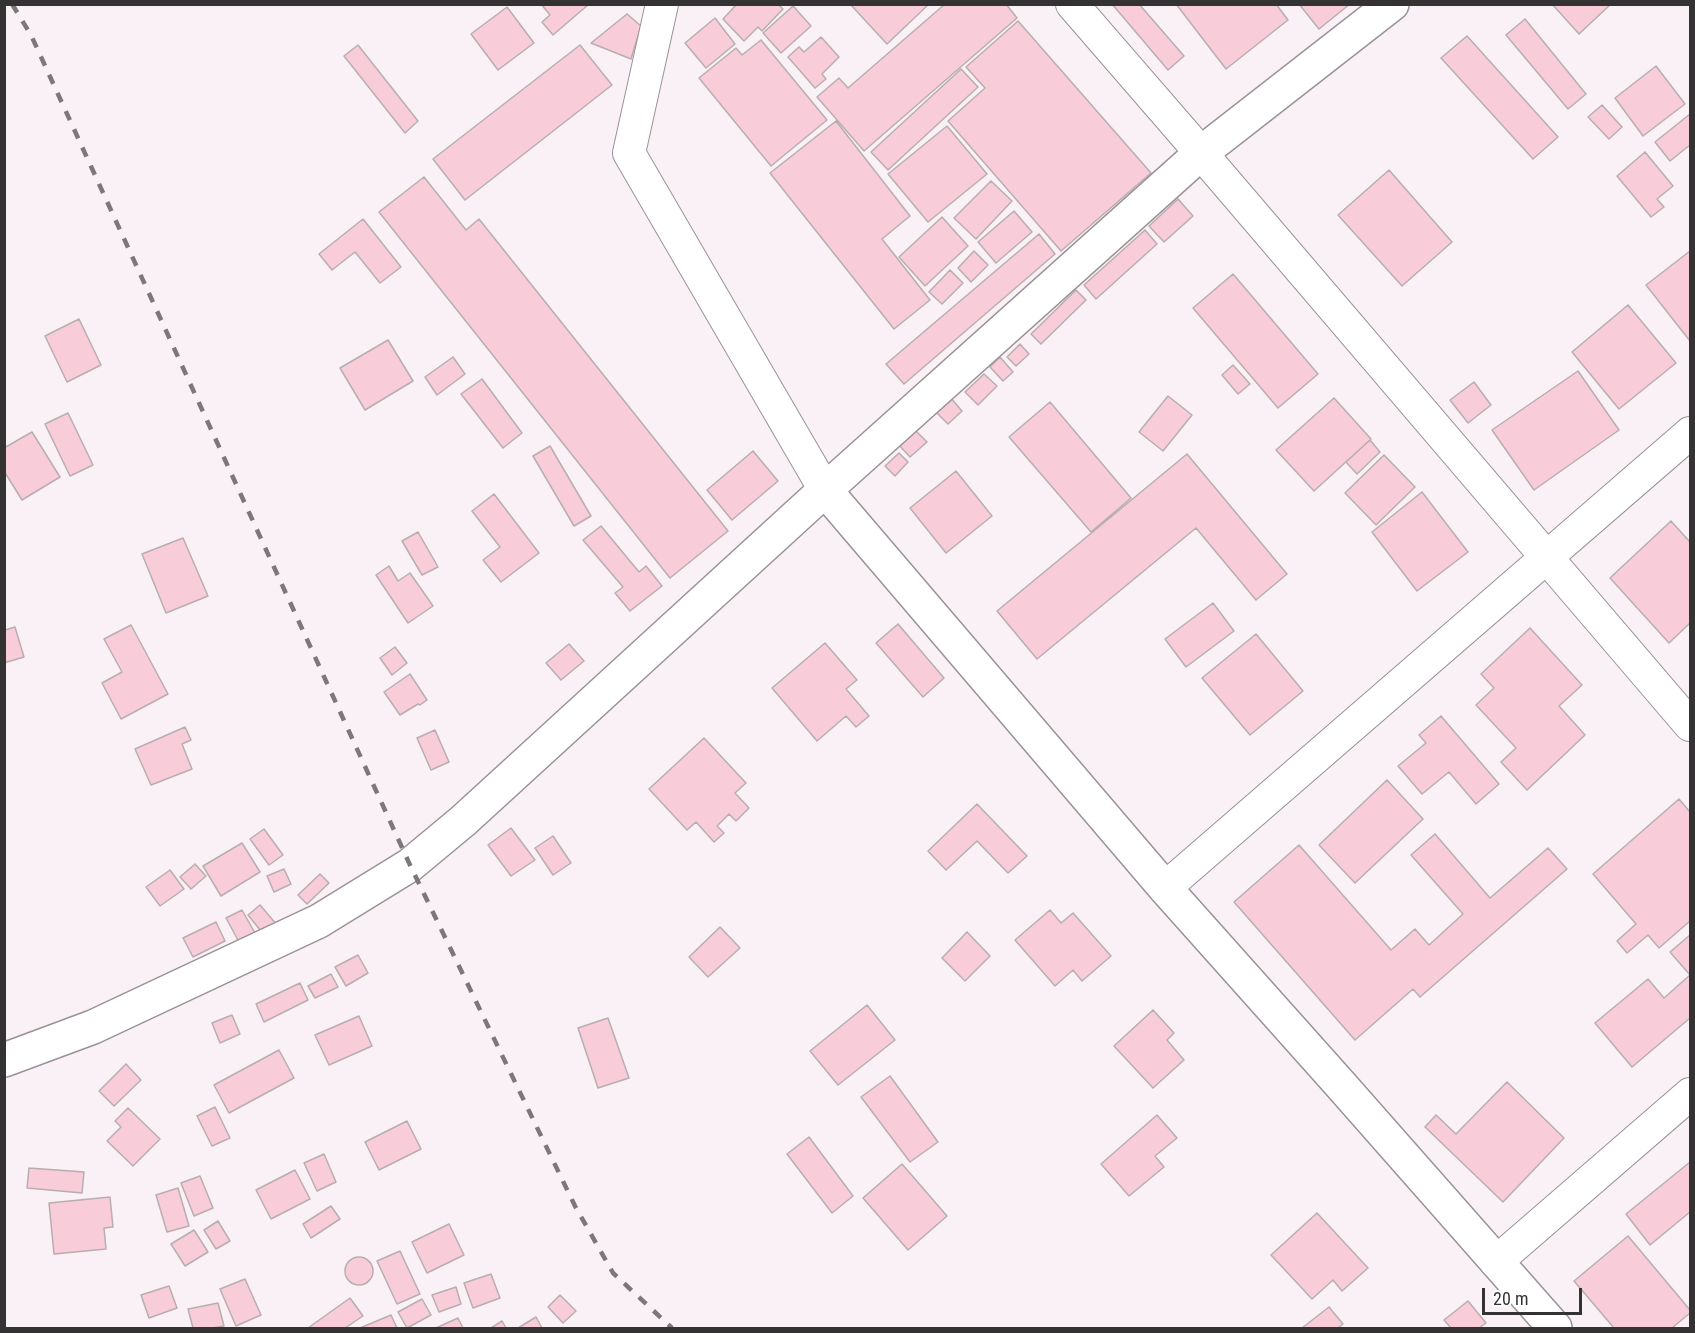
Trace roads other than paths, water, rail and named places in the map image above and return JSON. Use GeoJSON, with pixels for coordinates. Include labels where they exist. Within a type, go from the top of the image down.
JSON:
{"type":"FeatureCollection","features":[{"type":"Feature","properties":{"kind":"street"},"geometry":{"type":"LineString","coordinates":[[662,4],[629,153],[825,490],[1165,888],[1555,1329]]}},
{"type":"Feature","properties":{"kind":"street"},"geometry":{"type":"LineString","coordinates":[[1072,4],[1690,725]]}},
{"type":"Feature","properties":{"kind":"street"},"geometry":{"type":"LineString","coordinates":[[4,1060],[93,1028],[319,921],[410,865],[463,821],[825,490],[1201,153],[1392,4]]}},
{"type":"Feature","properties":{"kind":"street"},"geometry":{"type":"LineString","coordinates":[[1165,888],[1690,433]]}},
{"type":"Feature","properties":{"kind":"street"},"geometry":{"type":"LineString","coordinates":[[1496,1262],[1690,1094]]}},
{"type":"Feature","properties":{"kind":"railway"},"geometry":{"type":"LineString","coordinates":[[12,4],[31,35],[410,865],[575,1206],[613,1273],[672,1328]]}}]}
